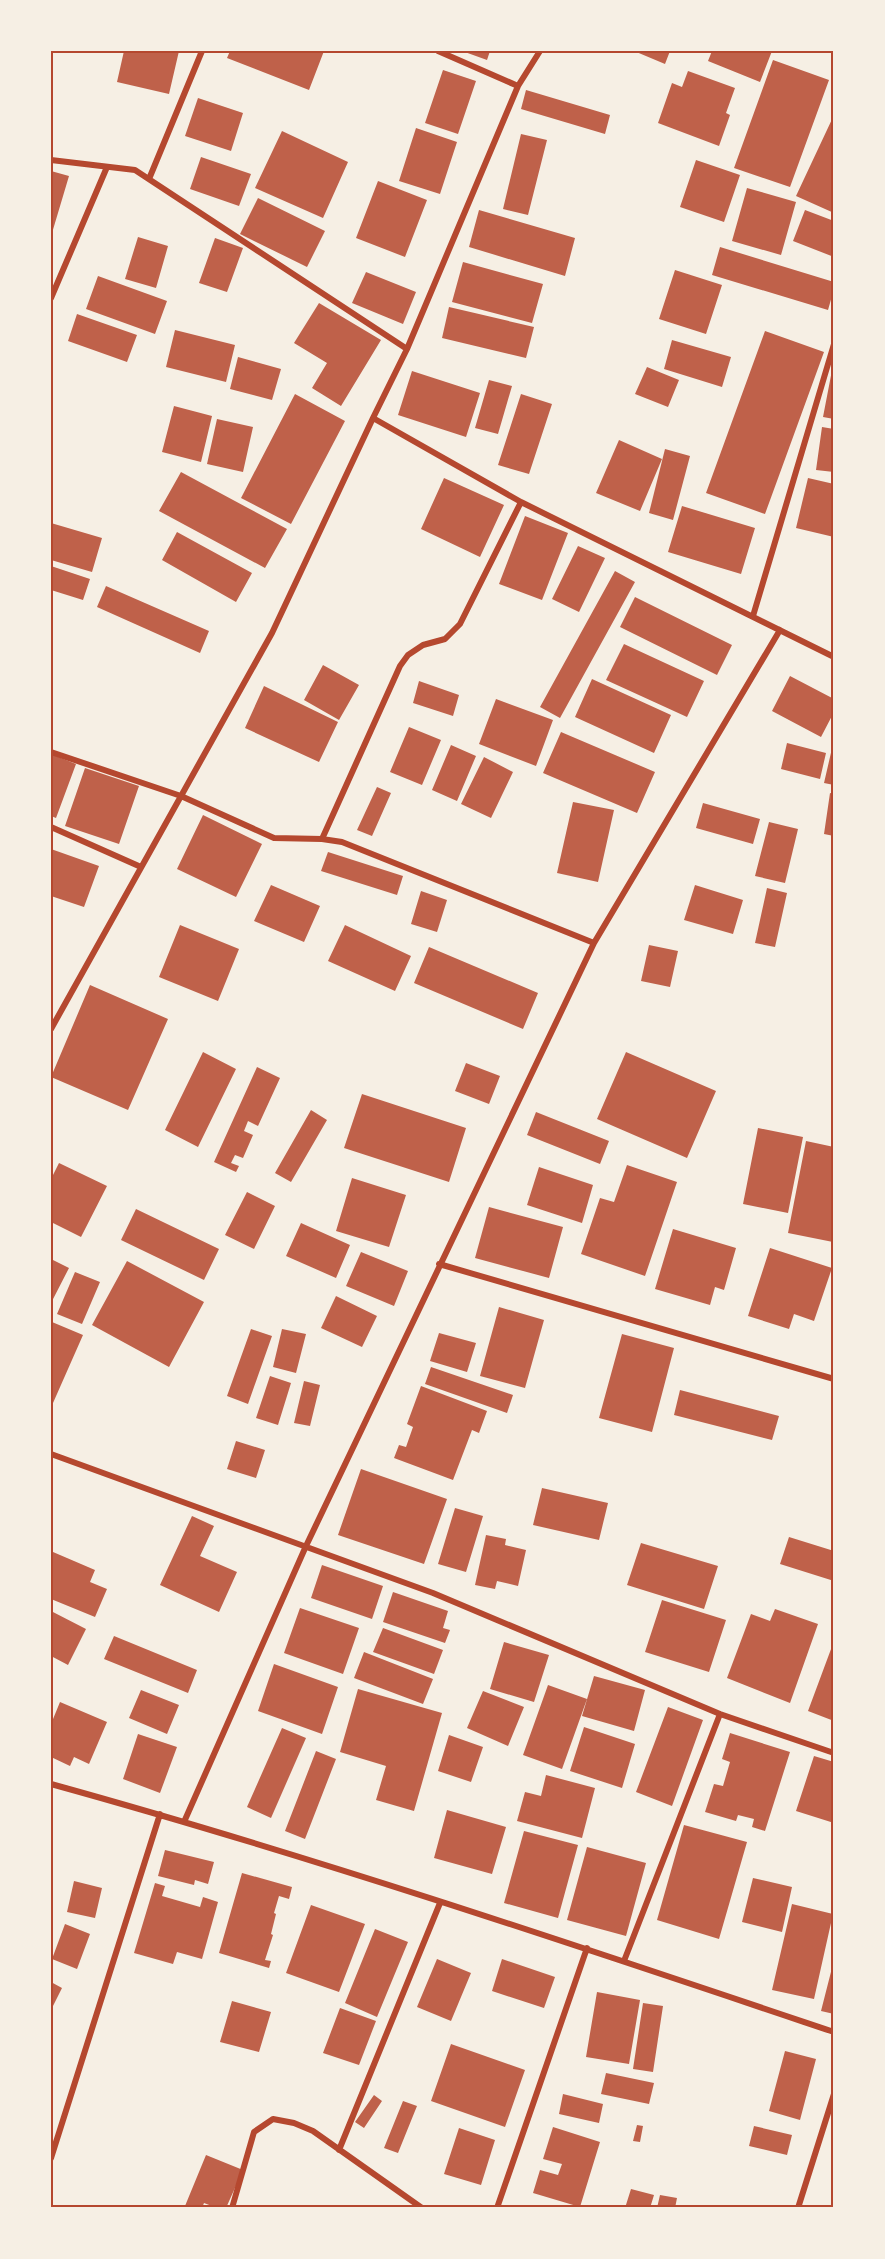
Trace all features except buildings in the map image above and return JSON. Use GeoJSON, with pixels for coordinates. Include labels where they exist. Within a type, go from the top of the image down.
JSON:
{"type":"FeatureCollection","features":[{"type":"Feature","properties":{"kind":"street"},"geometry":{"type":"LineString","coordinates":[[149,179],[202,51]]}},
{"type":"Feature","properties":{"kind":"street"},"geometry":{"type":"LineString","coordinates":[[438,51],[518,86]]}},
{"type":"Feature","properties":{"kind":"street"},"geometry":{"type":"LineString","coordinates":[[51,1029],[273,633],[407,349],[518,86],[540,51]]}},
{"type":"Feature","properties":{"kind":"street"},"geometry":{"type":"LineString","coordinates":[[51,160],[135,170],[407,349]]}},
{"type":"Feature","properties":{"kind":"street"},"geometry":{"type":"LineString","coordinates":[[51,298],[107,167]]}},
{"type":"Feature","properties":{"kind":"street"},"geometry":{"type":"LineString","coordinates":[[753,616],[834,344]]}},
{"type":"Feature","properties":{"kind":"street"},"geometry":{"type":"LineString","coordinates":[[373,418],[521,502],[834,657]]}},
{"type":"Feature","properties":{"kind":"street"},"geometry":{"type":"LineString","coordinates":[[322,839],[400,666],[408,655],[423,645],[445,639],[460,624],[521,502]]}},
{"type":"Feature","properties":{"kind":"street"},"geometry":{"type":"LineString","coordinates":[[184,1822],[306,1546],[594,943],[780,630]]}},
{"type":"Feature","properties":{"kind":"street"},"geometry":{"type":"LineString","coordinates":[[51,752],[181,796],[274,838],[322,839],[342,842],[594,943]]}},
{"type":"Feature","properties":{"kind":"street"},"geometry":{"type":"LineString","coordinates":[[51,827],[141,867]]}},
{"type":"Feature","properties":{"kind":"street"},"geometry":{"type":"LineString","coordinates":[[439,1264],[834,1379]]}},
{"type":"Feature","properties":{"kind":"street"},"geometry":{"type":"LineString","coordinates":[[51,1454],[433,1593],[720,1714],[834,1753]]}},
{"type":"Feature","properties":{"kind":"street"},"geometry":{"type":"LineString","coordinates":[[624,1961],[720,1714]]}},
{"type":"Feature","properties":{"kind":"street"},"geometry":{"type":"LineString","coordinates":[[51,1784],[160,1814],[587,1948],[834,2032]]}},
{"type":"Feature","properties":{"kind":"street"},"geometry":{"type":"LineString","coordinates":[[51,2158],[160,1814]]}},
{"type":"Feature","properties":{"kind":"street"},"geometry":{"type":"LineString","coordinates":[[339,2150],[440,1903]]}},
{"type":"Feature","properties":{"kind":"street"},"geometry":{"type":"LineString","coordinates":[[497,2208],[587,1948]]}},
{"type":"Feature","properties":{"kind":"street"},"geometry":{"type":"LineString","coordinates":[[798,2208],[834,2094]]}},
{"type":"Feature","properties":{"kind":"street"},"geometry":{"type":"LineString","coordinates":[[232,2208],[254,2132],[273,2119],[294,2123],[313,2131],[422,2208]]}}]}
